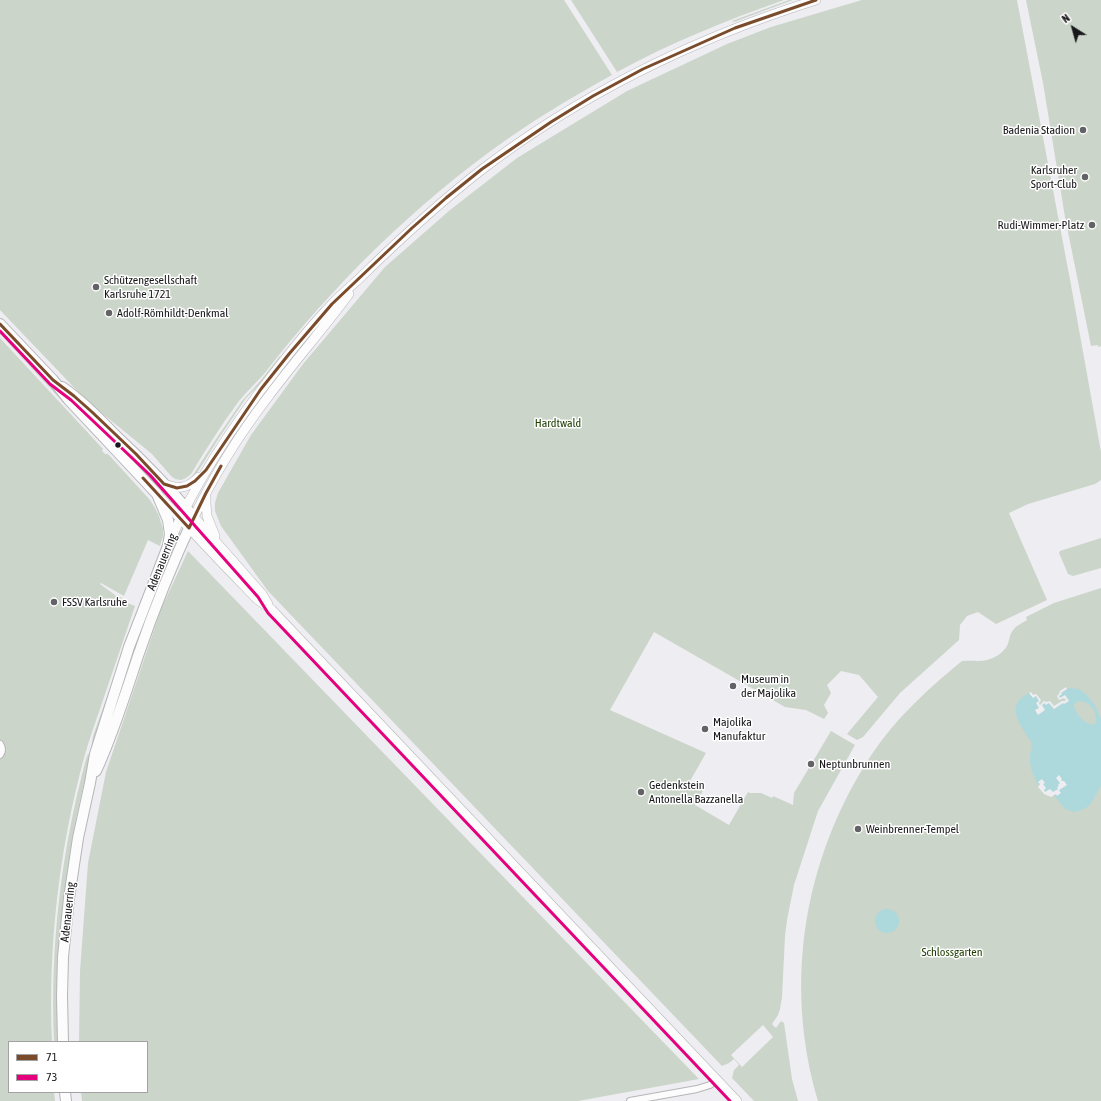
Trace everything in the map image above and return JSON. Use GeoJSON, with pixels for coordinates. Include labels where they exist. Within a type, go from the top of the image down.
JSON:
{"type":"FeatureCollection","features":[{"type":"Feature","properties":{"kind":"main road","name":"Adenauerring"},"geometry":{"type":"LineString","coordinates":[[63,1041],[62,974],[70,884],[95,754],[127,654],[168,546],[180,519],[206,470],[253,400],[289,354],[332,304],[407,232],[496,159],[551,122],[620,81],[734,28],[816,0]]}},
{"type":"Feature","properties":{"kind":"main road","name":"Adenauerring"},"geometry":{"type":"LineString","coordinates":[[90,783],[116,722],[138,654],[177,555],[206,493],[245,429],[267,398],[363,275]]}},
{"type":"Feature","properties":{"kind":"main road"},"geometry":{"type":"LineString","coordinates":[[0,324],[180,519],[257,599],[272,610],[737,1101]]}},
{"type":"Feature","properties":{"kind":"main road"},"geometry":{"type":"LineString","coordinates":[[53,380],[79,400],[136,454],[262,594],[272,610]]}},
{"type":"Feature","properties":{"kind":"main road"},"geometry":{"type":"LineString","coordinates":[[164,484],[177,488],[187,486],[195,481],[206,470]]}},
{"type":"Feature","properties":{"kind":"main road"},"geometry":{"type":"LineString","coordinates":[[206,493],[207,516],[220,547]]}},
{"type":"Feature","properties":{"kind":"main road"},"geometry":{"type":"LineString","coordinates":[[157,494],[168,520],[170,529],[168,546]]}},
{"type":"Feature","properties":{"kind":"street"},"geometry":{"type":"LineString","coordinates":[[0,744],[2,748],[0,754]]}},
{"type":"Feature","properties":{"kind":"street"},"geometry":{"type":"LineString","coordinates":[[630,1101],[697,1089],[710,1085],[716,1079]]}},
{"type":"Feature","properties":{"kind":"green space"},"geometry":{"type":"Polygon","coordinates":[[[0,0],[564,0],[612,75],[558,106],[506,140],[439,191],[376,248],[318,309],[264,374],[242,397],[208,446],[191,474],[181,480],[175,479],[171,476],[152,454],[86,400],[0,310],[0,0]]]}},
{"type":"Feature","properties":{"kind":"green space"},"geometry":{"type":"Polygon","coordinates":[[[571,0],[784,0],[657,51],[617,72],[571,0]]]}},
{"type":"Feature","properties":{"kind":"green space"},"geometry":{"type":"Polygon","coordinates":[[[789,0],[793,0],[734,22],[732,21],[789,0]]]}},
{"type":"Feature","properties":{"kind":"green space","name":"Hardtwald"},"geometry":{"type":"Polygon","coordinates":[[[862,0],[1017,0],[1101,452],[1101,480],[1095,484],[1028,504],[1009,513],[1047,600],[996,624],[978,612],[967,616],[960,625],[959,640],[900,693],[863,737],[857,740],[847,734],[878,697],[859,675],[841,671],[827,685],[831,693],[824,705],[828,713],[824,719],[806,710],[785,707],[654,632],[610,710],[706,753],[690,781],[704,789],[695,805],[729,825],[748,792],[761,793],[772,798],[773,796],[793,805],[794,793],[831,731],[855,745],[818,811],[794,885],[787,920],[782,997],[778,1015],[772,1024],[776,1028],[781,1021],[784,1023],[792,1079],[798,1101],[754,1101],[732,1078],[734,1070],[739,1065],[734,1059],[722,1066],[268,591],[221,526],[215,511],[215,503],[218,493],[251,435],[303,364],[385,267],[450,210],[517,158],[627,91],[727,44],[771,27],[862,0]],[[763,1025],[731,1055],[742,1067],[773,1037],[763,1025]]]}},
{"type":"Feature","properties":{"kind":"green space","name":"Karlsruher Sport-Club"},"geometry":{"type":"Polygon","coordinates":[[[1026,0],[1101,0],[1101,346],[1098,347],[1098,345],[1091,346],[1065,217],[1043,83],[1026,0]]]}},
{"type":"Feature","properties":{"kind":"green space"},"geometry":{"type":"Polygon","coordinates":[[[0,334],[78,414],[102,442],[101,443],[0,334]]]}},
{"type":"Feature","properties":{"kind":"green space"},"geometry":{"type":"Polygon","coordinates":[[[0,338],[103,449],[102,451],[105,454],[108,454],[150,500],[159,516],[163,529],[163,536],[160,546],[148,540],[124,596],[101,583],[100,584],[115,595],[122,598],[125,602],[135,606],[88,744],[75,793],[68,828],[57,898],[54,934],[51,1006],[52,1041],[8,1041],[8,1093],[54,1093],[55,1101],[0,1101],[0,338]]]}},
{"type":"Feature","properties":{"kind":"green space"},"geometry":{"type":"Polygon","coordinates":[[[280,356],[261,383],[246,398],[195,476],[186,482],[193,475],[242,401],[280,356]]]}},
{"type":"Feature","properties":{"kind":"green space"},"geometry":{"type":"Polygon","coordinates":[[[179,531],[180,533],[133,652],[130,666],[113,716],[112,715],[130,655],[164,565],[179,531]]]}},
{"type":"Feature","properties":{"kind":"green space"},"geometry":{"type":"Polygon","coordinates":[[[1101,538],[1101,568],[1073,576],[1068,574],[1059,553],[1060,551],[1101,538]]]}},
{"type":"Feature","properties":{"kind":"green space"},"geometry":{"type":"Polygon","coordinates":[[[188,551],[699,1079],[578,1101],[82,1101],[81,1093],[148,1093],[148,1041],[79,1041],[80,971],[88,863],[106,772],[161,609],[188,551]]]}},
{"type":"Feature","properties":{"kind":"green space","name":"Schlossgarten"},"geometry":{"type":"Polygon","coordinates":[[[1101,588],[1101,1101],[818,1101],[807,1056],[802,1011],[802,966],[806,922],[816,878],[830,835],[849,794],[872,754],[902,716],[937,682],[962,661],[984,661],[996,657],[1005,649],[1012,631],[1027,620],[1026,617],[1054,603],[1101,588]]]}},
{"type":"Feature","properties":{"kind":"green space"},"geometry":{"type":"Polygon","coordinates":[[[139,607],[93,749],[91,749],[93,736],[139,607]]]}},
{"type":"Feature","properties":{"kind":"green space"},"geometry":{"type":"Polygon","coordinates":[[[88,754],[90,755],[88,771],[74,828],[64,900],[58,971],[58,1041],[54,1041],[54,971],[59,900],[70,829],[88,754]]]}},
{"type":"Feature","properties":{"kind":"water"},"geometry":{"type":"Polygon","coordinates":[[[1069,688],[1079,689],[1087,695],[1094,704],[1101,718],[1101,786],[1090,805],[1082,810],[1074,812],[1065,809],[1054,795],[1044,791],[1037,782],[1030,765],[1031,742],[1016,715],[1016,705],[1029,693],[1033,698],[1036,696],[1039,701],[1036,703],[1039,707],[1035,710],[1038,715],[1045,710],[1042,705],[1045,703],[1049,703],[1054,709],[1069,701],[1065,695],[1060,698],[1059,696],[1069,688]],[[1080,701],[1074,705],[1076,712],[1088,723],[1095,724],[1096,716],[1093,709],[1084,702],[1080,701]]]}},
{"type":"Feature","properties":{"kind":"water"},"geometry":{"type":"Polygon","coordinates":[[[887,909],[892,910],[898,916],[898,926],[892,932],[887,933],[882,932],[876,926],[875,921],[876,916],[882,910],[887,909]]]}},
{"type":"Feature","properties":{"kind":"pier"},"geometry":{"type":"Polygon","coordinates":[[[1066,687],[1067,689],[1059,696],[1060,698],[1065,695],[1069,701],[1054,709],[1049,703],[1046,705],[1045,703],[1042,705],[1045,710],[1038,715],[1035,710],[1039,708],[1036,703],[1039,701],[1036,696],[1033,698],[1029,693],[1031,692],[1033,695],[1037,695],[1041,700],[1039,703],[1040,705],[1044,701],[1050,701],[1054,706],[1066,700],[1064,698],[1059,700],[1057,696],[1060,691],[1066,687]]]}},
{"type":"Feature","properties":{"kind":"pier"},"geometry":{"type":"Polygon","coordinates":[[[1059,775],[1062,779],[1061,780],[1067,785],[1059,790],[1061,793],[1057,796],[1056,794],[1051,797],[1044,794],[1038,787],[1040,784],[1038,782],[1042,779],[1045,783],[1043,784],[1046,788],[1044,790],[1045,792],[1050,789],[1053,792],[1058,789],[1057,787],[1060,783],[1056,778],[1059,775]]]}},
{"type":"Feature","properties":{"kind":"transit line","name":"71"},"geometry":{"type":"LineString","coordinates":[[0,324],[53,380],[92,412],[136,454],[164,484],[177,488],[187,486],[195,481],[206,470],[261,389],[332,304],[412,228],[482,169],[551,122],[593,96],[643,69],[735,28],[816,0]]}},
{"type":"Feature","properties":{"kind":"transit line","name":"73"},"geometry":{"type":"LineString","coordinates":[[0,331],[50,384],[71,400],[150,475],[258,597],[268,613],[730,1101]]}},
{"type":"Feature","properties":{"kind":"transit line","name":"71"},"geometry":{"type":"LineString","coordinates":[[189,528],[221,466]]}},
{"type":"Feature","properties":{"kind":"transit line","name":"71"},"geometry":{"type":"LineString","coordinates":[[143,478],[189,528]]}},
{"type":"Feature","properties":{"kind":"place","name":"Badenia Stadion"},"geometry":{"type":"Point","coordinates":[1083,130]}},
{"type":"Feature","properties":{"kind":"place","name":"Karlsruher Sport-Club"},"geometry":{"type":"Point","coordinates":[1085,177]}},
{"type":"Feature","properties":{"kind":"place","name":"Rudi-Wimmer-Platz"},"geometry":{"type":"Point","coordinates":[1092,225]}},
{"type":"Feature","properties":{"kind":"place","name":"Schützengesellschaft Karlsruhe 1721"},"geometry":{"type":"Point","coordinates":[96,287]}},
{"type":"Feature","properties":{"kind":"place","name":"Adolf-Römhildt-Denkmal"},"geometry":{"type":"Point","coordinates":[109,313]}},
{"type":"Feature","properties":{"kind":"place","name":"FSSV Karlsruhe"},"geometry":{"type":"Point","coordinates":[54,602]}},
{"type":"Feature","properties":{"kind":"place","name":"Museum in der Majolika"},"geometry":{"type":"Point","coordinates":[733,686]}},
{"type":"Feature","properties":{"kind":"place","name":"Majolika Manufaktur"},"geometry":{"type":"Point","coordinates":[705,729]}},
{"type":"Feature","properties":{"kind":"place","name":"Neptunbrunnen"},"geometry":{"type":"Point","coordinates":[811,764]}},
{"type":"Feature","properties":{"kind":"place","name":"Gedenkstein Antonella Bazzanella"},"geometry":{"type":"Point","coordinates":[641,792]}},
{"type":"Feature","properties":{"kind":"place","name":"Weinbrenner-Tempel"},"geometry":{"type":"Point","coordinates":[858,829]}}]}
